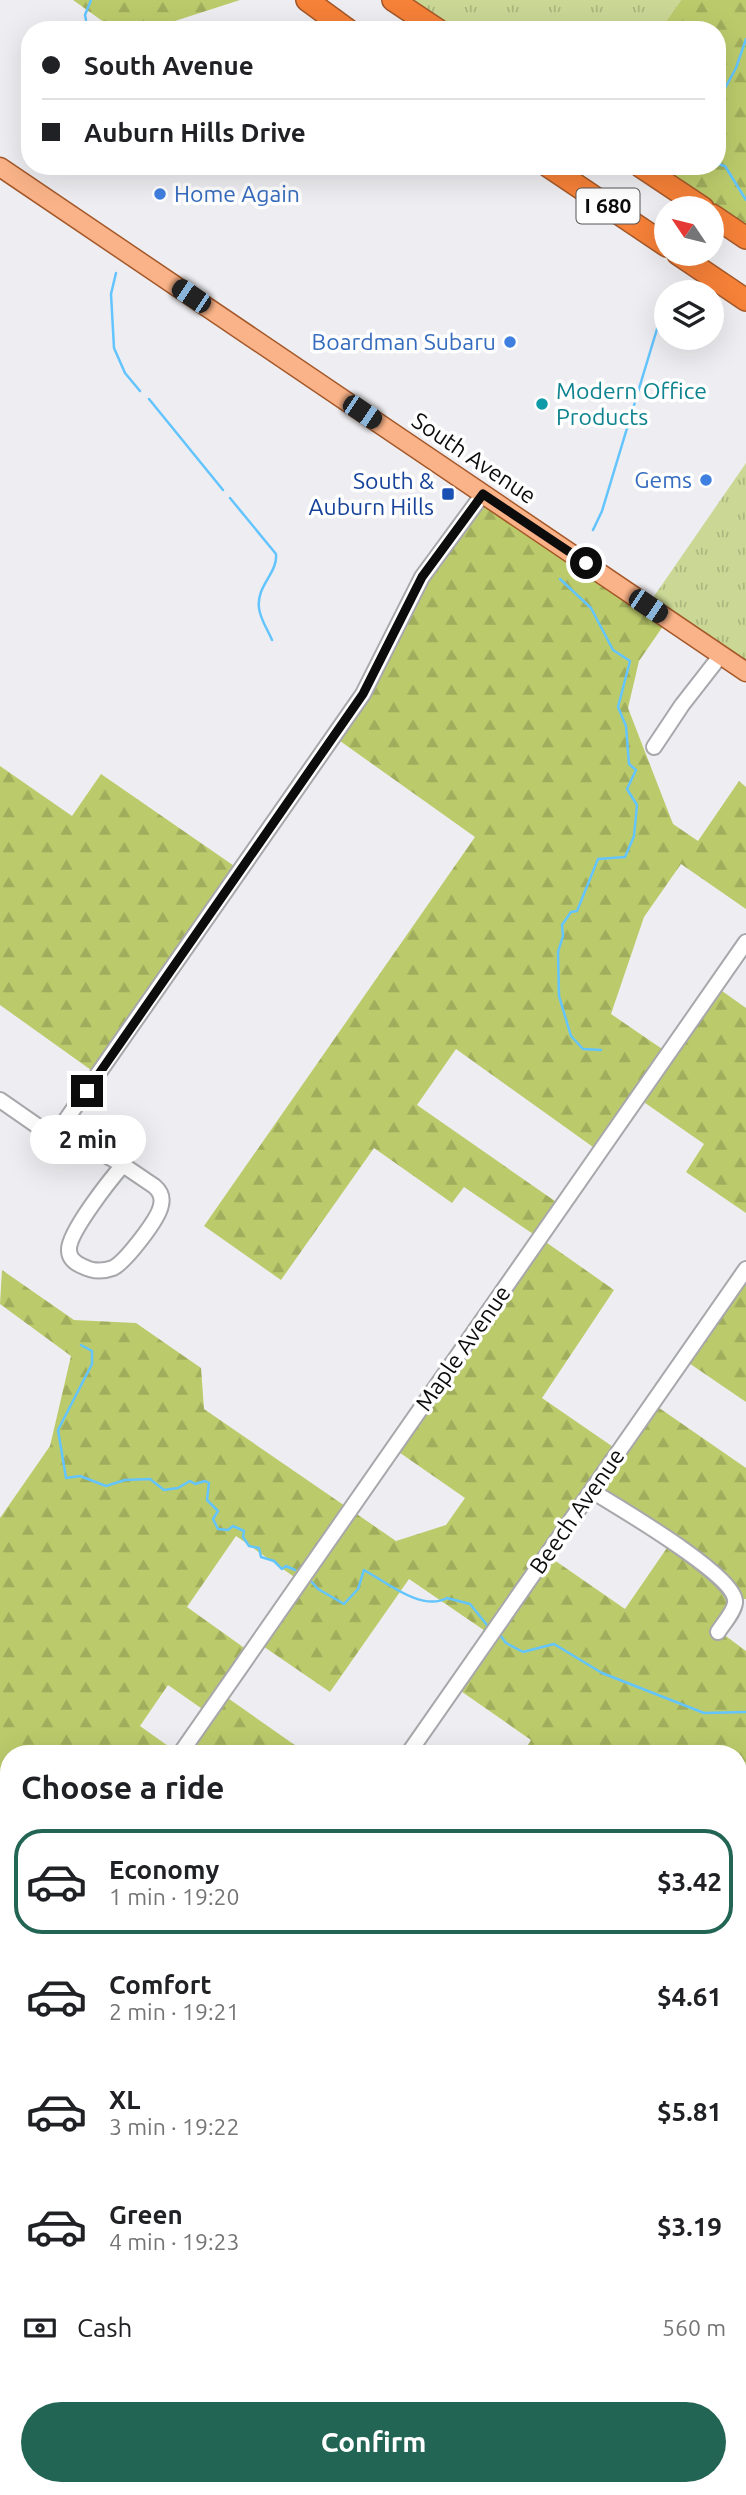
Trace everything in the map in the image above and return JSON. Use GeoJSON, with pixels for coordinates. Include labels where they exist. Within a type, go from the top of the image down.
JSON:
{"type":"FeatureCollection","features":[{"type":"Feature","properties":{"kind":"highway"},"geometry":{"type":"LineString","coordinates":[[306,0],[335,21]]}},
{"type":"Feature","properties":{"kind":"highway"},"geometry":{"type":"LineString","coordinates":[[393,0],[424,21]]}},
{"type":"Feature","properties":{"kind":"highway","name":"I 680"},"geometry":{"type":"LineString","coordinates":[[561,175],[654,237]]}},
{"type":"Feature","properties":{"kind":"highway","name":"I 680"},"geometry":{"type":"LineString","coordinates":[[653,175],[684,196]]}},
{"type":"Feature","properties":{"kind":"highway"},"geometry":{"type":"LineString","coordinates":[[724,223],[746,238]]}},
{"type":"Feature","properties":{"kind":"highway"},"geometry":{"type":"LineString","coordinates":[[696,266],[746,300]]}},
{"type":"Feature","properties":{"kind":"main road","name":"South Avenue"},"geometry":{"type":"LineString","coordinates":[[0,167],[746,672]]}},
{"type":"Feature","properties":{"kind":"street"},"geometry":{"type":"LineString","coordinates":[[54,1137],[363,694],[422,577],[483,494]]}},
{"type":"Feature","properties":{"kind":"street"},"geometry":{"type":"LineString","coordinates":[[654,747],[682,705],[722,655]]}},
{"type":"Feature","properties":{"kind":"street","name":"Maple Avenue"},"geometry":{"type":"LineString","coordinates":[[186,1745],[746,942]]}},
{"type":"Feature","properties":{"kind":"street"},"geometry":{"type":"LineString","coordinates":[[0,1100],[72,1150],[98,1151],[123,1165],[155,1186],[161,1197],[162,1204],[157,1215],[121,1262],[104,1271],[88,1269],[71,1258],[70,1242],[123,1165]]}},
{"type":"Feature","properties":{"kind":"street","name":"Beech Avenue"},"geometry":{"type":"LineString","coordinates":[[414,1745],[746,1269]]}},
{"type":"Feature","properties":{"kind":"street"},"geometry":{"type":"LineString","coordinates":[[592,1490],[696,1558],[721,1578],[735,1600],[735,1605],[718,1632]]}},
{"type":"Feature","properties":{"kind":"green space"},"geometry":{"type":"Polygon","coordinates":[[[73,0],[240,0],[175,21],[102,21],[73,0]]]}},
{"type":"Feature","properties":{"kind":"green space"},"geometry":{"type":"Polygon","coordinates":[[[393,0],[681,0],[666,21],[424,21],[393,0]]]}},
{"type":"Feature","properties":{"kind":"green space"},"geometry":{"type":"Polygon","coordinates":[[[681,0],[746,0],[746,238],[724,223],[724,196],[684,196],[653,175],[726,175],[726,21],[666,21],[681,0]]]}},
{"type":"Feature","properties":{"kind":"green space"},"geometry":{"type":"Polygon","coordinates":[[[746,463],[746,672],[648,605],[746,463]]]}},
{"type":"Feature","properties":{"kind":"green space"},"geometry":{"type":"Polygon","coordinates":[[[483,494],[668,619],[639,661],[628,708],[673,824],[698,841],[739,781],[746,787],[746,909],[681,864],[644,917],[611,1014],[668,1053],[715,986],[746,1008],[746,1213],[686,1172],[704,1144],[638,1098],[600,1152],[456,1049],[417,1105],[562,1206],[540,1238],[614,1290],[542,1398],[619,1451],[652,1403],[746,1468],[746,1599],[735,1600],[719,1631],[746,1651],[746,1745],[528,1745],[531,1740],[455,1687],[491,1635],[409,1579],[330,1692],[257,1642],[300,1581],[236,1536],[187,1607],[250,1652],[222,1694],[295,1745],[186,1745],[208,1713],[168,1685],[140,1726],[167,1745],[0,1745],[0,1518],[50,1446],[71,1356],[0,1304],[2,1270],[74,1320],[136,1323],[201,1368],[204,1409],[396,1541],[446,1525],[465,1498],[393,1448],[539,1238],[464,1187],[452,1203],[374,1148],[281,1280],[204,1226],[475,837],[333,736],[422,577],[483,494]],[[592,1491],[547,1555],[625,1609],[671,1542],[592,1491]]]}},
{"type":"Feature","properties":{"kind":"green space"},"geometry":{"type":"Polygon","coordinates":[[[0,766],[72,816],[101,774],[240,870],[98,1075],[0,1005],[0,766]]]}},
{"type":"Feature","properties":{"kind":"green space"},"geometry":{"type":"Polygon","coordinates":[[[746,1269],[746,1402],[683,1359],[746,1269]]]}},
{"type":"Feature","properties":{"kind":"waterway"},"geometry":{"type":"LineString","coordinates":[[86,20],[85,15],[91,0]]}},
{"type":"Feature","properties":{"kind":"waterway"},"geometry":{"type":"LineString","coordinates":[[726,86],[746,39]]}},
{"type":"Feature","properties":{"kind":"waterway"},"geometry":{"type":"LineString","coordinates":[[726,168],[746,200]]}},
{"type":"Feature","properties":{"kind":"waterway"},"geometry":{"type":"LineString","coordinates":[[116,273],[111,294],[114,348],[125,373],[140,391]]}},
{"type":"Feature","properties":{"kind":"waterway"},"geometry":{"type":"LineString","coordinates":[[593,530],[602,511],[654,339]]}},
{"type":"Feature","properties":{"kind":"waterway"},"geometry":{"type":"LineString","coordinates":[[149,399],[223,490]]}},
{"type":"Feature","properties":{"kind":"waterway"},"geometry":{"type":"LineString","coordinates":[[230,498],[276,554],[274,567],[259,600],[261,616],[272,640]]}},
{"type":"Feature","properties":{"kind":"waterway"},"geometry":{"type":"LineString","coordinates":[[560,579],[591,608],[613,650],[630,661],[618,707],[626,726],[629,764],[636,770],[627,789],[637,805],[634,836],[625,857],[598,859],[577,911],[571,912],[562,925],[563,936],[558,952],[559,996],[571,1036],[583,1049],[601,1050]]}},
{"type":"Feature","properties":{"kind":"waterway"},"geometry":{"type":"LineString","coordinates":[[81,1345],[92,1351],[92,1364],[58,1430],[66,1478],[80,1476],[106,1486],[125,1480],[150,1479],[164,1490],[178,1488],[190,1481],[195,1484],[205,1481],[209,1483],[207,1500],[218,1511],[213,1519],[218,1529],[228,1530],[233,1526],[244,1531],[243,1537],[249,1546],[259,1548],[261,1557],[274,1561],[282,1569],[286,1566],[295,1570]]}},
{"type":"Feature","properties":{"kind":"waterway"},"geometry":{"type":"LineString","coordinates":[[310,1580],[318,1589],[344,1604],[358,1589],[364,1570],[404,1594],[416,1598],[427,1601],[447,1598],[470,1604],[487,1625]]}},
{"type":"Feature","properties":{"kind":"waterway"},"geometry":{"type":"LineString","coordinates":[[500,1635],[506,1643],[523,1652],[554,1644],[602,1673],[704,1713],[746,1712]]}},
{"type":"Feature","properties":{"kind":"place","name":"Home Again"},"geometry":{"type":"Point","coordinates":[160,194]}},
{"type":"Feature","properties":{"kind":"place","name":"Boardman Subaru"},"geometry":{"type":"Point","coordinates":[510,342]}},
{"type":"Feature","properties":{"kind":"place","name":"Modern Office Products"},"geometry":{"type":"Point","coordinates":[542,404]}},
{"type":"Feature","properties":{"kind":"place","name":"Gems"},"geometry":{"type":"Point","coordinates":[706,480]}},
{"type":"Feature","properties":{"kind":"place","name":"South & Auburn Hills"},"geometry":{"type":"Point","coordinates":[448,494]}},
{"type":"Feature","properties":{"kind":"route"},"geometry":{"type":"LineString","coordinates":[[87,1091],[363,694],[422,577],[483,494],[586,563]]}}]}
